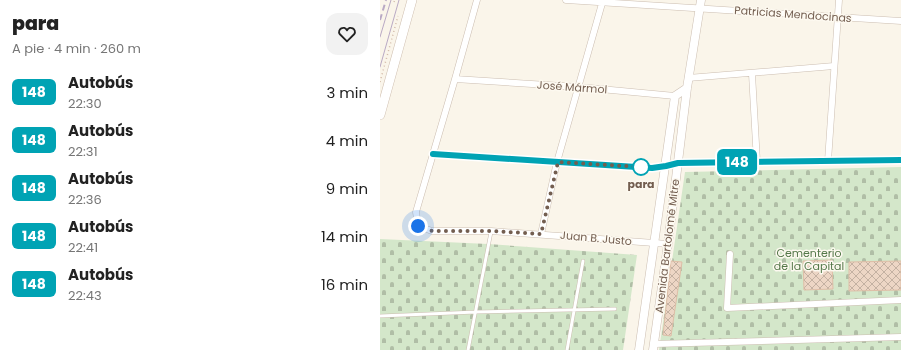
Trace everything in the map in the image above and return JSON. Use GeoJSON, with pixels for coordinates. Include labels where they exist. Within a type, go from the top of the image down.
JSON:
{"type":"FeatureCollection","features":[{"type":"Feature","properties":{"kind":"main road"},"geometry":{"type":"LineString","coordinates":[[380,115],[412,0]]}},
{"type":"Feature","properties":{"kind":"street"},"geometry":{"type":"LineString","coordinates":[[477,0],[433,154],[652,168],[678,163],[901,160]]}},
{"type":"Feature","properties":{"kind":"street","name":"Patricias Mendocinas"},"geometry":{"type":"LineString","coordinates":[[566,0],[700,4],[837,17],[901,21]]}},
{"type":"Feature","properties":{"kind":"street"},"geometry":{"type":"LineString","coordinates":[[828,161],[839,0]]}},
{"type":"Feature","properties":{"kind":"street"},"geometry":{"type":"LineString","coordinates":[[541,234],[558,162],[603,1]]}},
{"type":"Feature","properties":{"kind":"street","name":"Avenida Bartolomé Mitre"},"geometry":{"type":"LineString","coordinates":[[653,347],[668,244],[688,78],[700,4]]}},
{"type":"Feature","properties":{"kind":"street"},"geometry":{"type":"LineString","coordinates":[[688,78],[752,74],[834,66]]}},
{"type":"Feature","properties":{"kind":"street"},"geometry":{"type":"LineString","coordinates":[[752,74],[757,162]]}},
{"type":"Feature","properties":{"kind":"street","name":"José Mármol"},"geometry":{"type":"LineString","coordinates":[[455,79],[579,87],[675,96]]}},
{"type":"Feature","properties":{"kind":"street"},"geometry":{"type":"LineString","coordinates":[[675,96],[687,88]]}},
{"type":"Feature","properties":{"kind":"street","name":"Avenida Bartolomé Mitre"},"geometry":{"type":"LineString","coordinates":[[638,350],[655,243],[675,96]]}},
{"type":"Feature","properties":{"kind":"street","name":"Juan B. Justo"},"geometry":{"type":"LineString","coordinates":[[433,154],[416,212],[418,226],[432,231],[491,231],[668,244]]}},
{"type":"Feature","properties":{"kind":"street"},"geometry":{"type":"LineString","coordinates":[[730,254],[727,308],[901,300]]}},
{"type":"Feature","properties":{"kind":"street"},"geometry":{"type":"LineString","coordinates":[[653,347],[901,337]]}},
{"type":"Feature","properties":{"kind":"lane"},"geometry":{"type":"LineString","coordinates":[[468,350],[491,231]]}},
{"type":"Feature","properties":{"kind":"lane"},"geometry":{"type":"LineString","coordinates":[[567,350],[583,261]]}},
{"type":"Feature","properties":{"kind":"lane"},"geometry":{"type":"LineString","coordinates":[[380,316],[615,309]]}},
{"type":"Feature","properties":{"kind":"path"},"geometry":{"type":"LineString","coordinates":[[380,82],[399,15]]}},
{"type":"Feature","properties":{"kind":"green space","name":"Cementerio de la Capital"},"geometry":{"type":"Polygon","coordinates":[[[901,167],[901,350],[659,350],[685,172],[901,167]]]}},
{"type":"Feature","properties":{"kind":"green space"},"geometry":{"type":"Polygon","coordinates":[[[380,239],[488,244],[637,255],[623,350],[380,350],[380,239]]]}},
{"type":"Feature","properties":{"kind":"building"},"geometry":{"type":"Polygon","coordinates":[[[832,260],[833,289],[804,290],[803,261],[832,260]]]}},
{"type":"Feature","properties":{"kind":"building"},"geometry":{"type":"Polygon","coordinates":[[[671,261],[682,262],[671,336],[663,335],[671,261]]]}},
{"type":"Feature","properties":{"kind":"building"},"geometry":{"type":"Polygon","coordinates":[[[901,261],[901,290],[849,291],[849,262],[901,261]]]}},
{"type":"Feature","properties":{"kind":"tram line"},"geometry":{"type":"LineString","coordinates":[[380,37],[391,0]]}},
{"type":"Feature","properties":{"kind":"tram line"},"geometry":{"type":"LineString","coordinates":[[380,67],[399,0]]}},
{"type":"Feature","properties":{"kind":"railway"},"geometry":{"type":"LineString","coordinates":[[380,20],[386,0]]}},
{"type":"Feature","properties":{"kind":"bus line","name":"148"},"geometry":{"type":"LineString","coordinates":[[433,154],[652,168],[678,163],[901,160]]}},
{"type":"Feature","properties":{"kind":"place","name":"para"},"geometry":{"type":"Point","coordinates":[641,167]}},
{"type":"Feature","properties":{"kind":"route"},"geometry":{"type":"LineString","coordinates":[[418,226],[432,231],[491,231],[541,234],[558,162],[641,167]]}}]}
